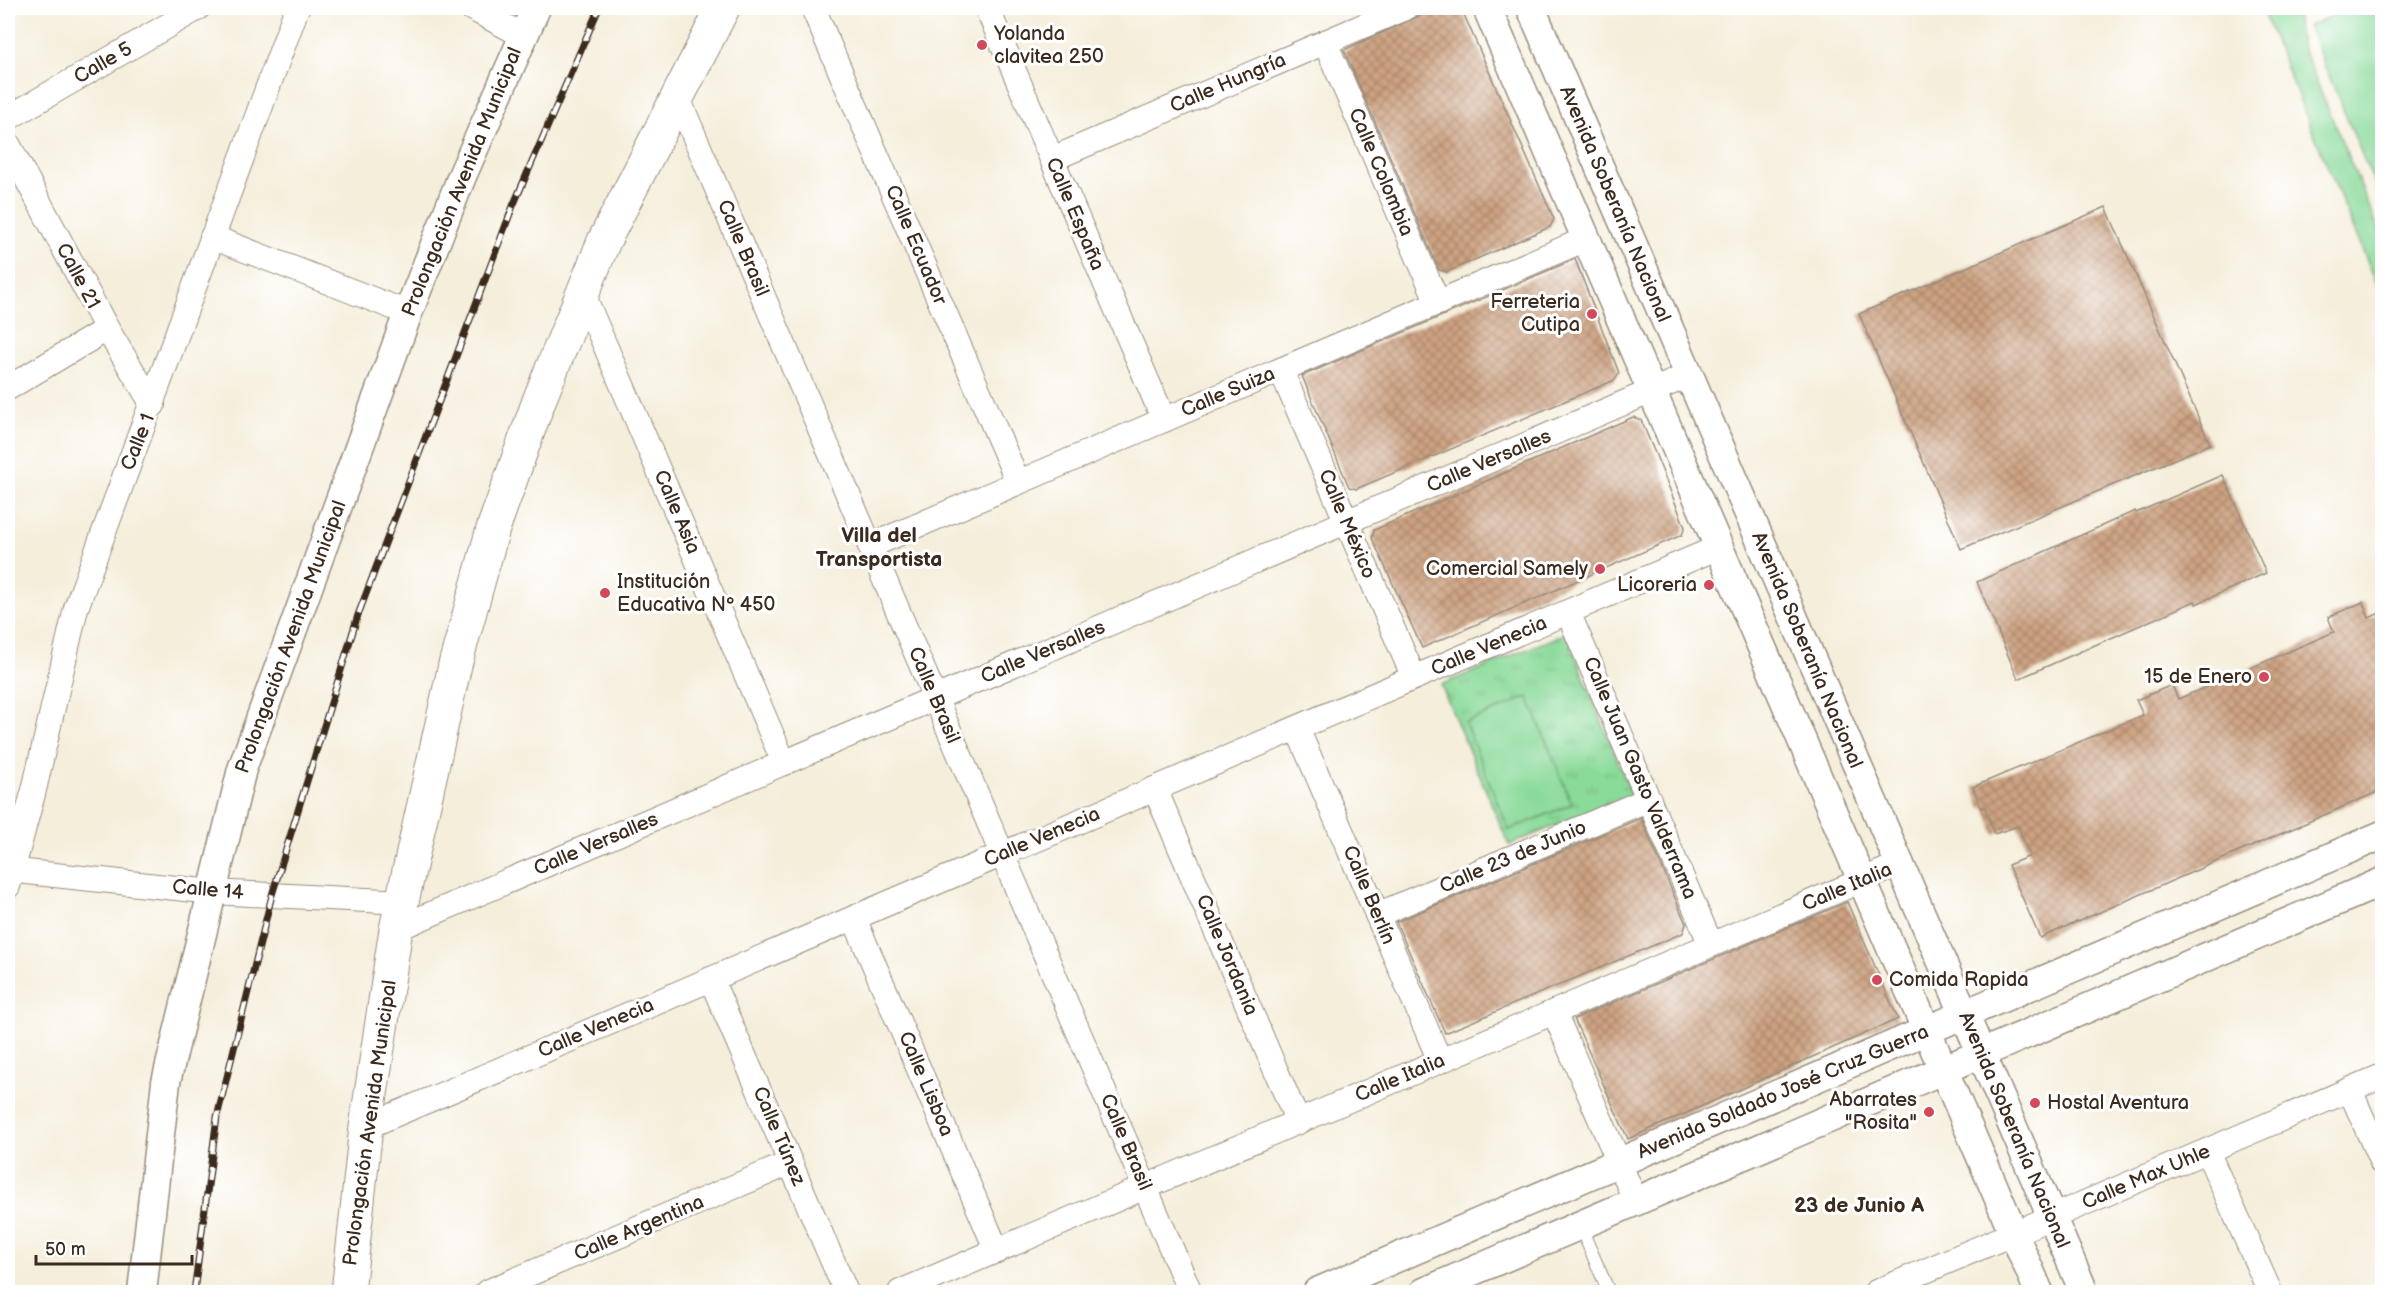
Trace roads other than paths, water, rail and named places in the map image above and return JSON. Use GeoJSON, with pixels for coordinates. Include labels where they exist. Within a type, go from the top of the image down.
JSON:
{"type":"FeatureCollection","features":[{"type":"Feature","properties":{"kind":"main road","name":"Prolongación Avenida Municipal"},"geometry":{"type":"LineString","coordinates":[[348,1293],[350,1255],[366,1127],[400,916],[455,665],[493,529],[540,398],[604,241],[631,184],[678,98],[723,8]]}},
{"type":"Feature","properties":{"kind":"street","name":"Calle 5"},"geometry":{"type":"LineString","coordinates":[[8,118],[198,8]]}},
{"type":"Feature","properties":{"kind":"street","name":"Calle 1"},"geometry":{"type":"LineString","coordinates":[[9,875],[34,790],[76,608],[99,540],[153,405],[297,8]]}},
{"type":"Feature","properties":{"kind":"street"},"geometry":{"type":"LineString","coordinates":[[471,8],[522,35]]}},
{"type":"Feature","properties":{"kind":"street","name":"Prolongación Avenida Municipal"},"geometry":{"type":"LineString","coordinates":[[142,1293],[166,1082],[242,769],[408,313],[522,35],[536,8]]}},
{"type":"Feature","properties":{"kind":"street","name":"Calle Ecuador"},"geometry":{"type":"LineString","coordinates":[[813,8],[1018,482]]}},
{"type":"Feature","properties":{"kind":"street","name":"Calle Hungría"},"geometry":{"type":"LineString","coordinates":[[1052,159],[1405,8]]}},
{"type":"Feature","properties":{"kind":"street","name":"Avenida Soberanía Nacional"},"geometry":{"type":"LineString","coordinates":[[1487,8],[2039,1293]]}},
{"type":"Feature","properties":{"kind":"street","name":"Avenida Soberanía Nacional"},"geometry":{"type":"LineString","coordinates":[[1531,8],[2084,1293]]}},
{"type":"Feature","properties":{"kind":"street","name":"Calle España"},"geometry":{"type":"LineString","coordinates":[[994,10],[1052,159],[1164,420]]}},
{"type":"Feature","properties":{"kind":"street","name":"Calle Colombia"},"geometry":{"type":"LineString","coordinates":[[1325,42],[1438,303]]}},
{"type":"Feature","properties":{"kind":"street","name":"Calle Brasil"},"geometry":{"type":"LineString","coordinates":[[678,98],[1190,1293]]}},
{"type":"Feature","properties":{"kind":"street","name":"Calle 21"},"geometry":{"type":"LineString","coordinates":[[8,144],[107,329],[153,405]]}},
{"type":"Feature","properties":{"kind":"street"},"geometry":{"type":"LineString","coordinates":[[213,237],[408,313]]}},
{"type":"Feature","properties":{"kind":"street","name":"Calle Suiza"},"geometry":{"type":"LineString","coordinates":[[870,546],[1586,239]]}},
{"type":"Feature","properties":{"kind":"street","name":"Calle Asia"},"geometry":{"type":"LineString","coordinates":[[583,294],[784,763]]}},
{"type":"Feature","properties":{"kind":"street"},"geometry":{"type":"LineString","coordinates":[[8,388],[107,329]]}},
{"type":"Feature","properties":{"kind":"street","name":"Calle México"},"geometry":{"type":"LineString","coordinates":[[1281,370],[1413,678]]}},
{"type":"Feature","properties":{"kind":"street","name":"Calle Versalles"},"geometry":{"type":"LineString","coordinates":[[400,916],[784,763],[1689,375]]}},
{"type":"Feature","properties":{"kind":"street","name":"Calle Venecia"},"geometry":{"type":"LineString","coordinates":[[366,1127],[1719,547]]}},
{"type":"Feature","properties":{"kind":"street","name":"Calle Juan Gasto Valderrama"},"geometry":{"type":"LineString","coordinates":[[1568,612],[1712,945]]}},
{"type":"Feature","properties":{"kind":"street","name":"Calle Berlín"},"geometry":{"type":"LineString","coordinates":[[1297,728],[1440,1061]]}},
{"type":"Feature","properties":{"kind":"street","name":"Calle Jordania"},"geometry":{"type":"LineString","coordinates":[[1155,789],[1298,1122]]}},
{"type":"Feature","properties":{"kind":"street","name":"Calle 23 de Junio"},"geometry":{"type":"LineString","coordinates":[[1377,915],[1649,799]]}},
{"type":"Feature","properties":{"kind":"street","name":"Avenida Soldado José Cruz Guerra"},"geometry":{"type":"LineString","coordinates":[[1317,1293],[2382,836]]}},
{"type":"Feature","properties":{"kind":"street","name":"Calle Italia"},"geometry":{"type":"LineString","coordinates":[[900,1293],[1900,864]]}},
{"type":"Feature","properties":{"kind":"street","name":"Calle 14"},"geometry":{"type":"LineString","coordinates":[[9,875],[213,891],[400,916]]}},
{"type":"Feature","properties":{"kind":"street"},"geometry":{"type":"LineString","coordinates":[[1424,1293],[2382,882]]}},
{"type":"Feature","properties":{"kind":"street","name":"Calle Lisboa"},"geometry":{"type":"LineString","coordinates":[[854,918],[997,1251]]}},
{"type":"Feature","properties":{"kind":"street","name":"Calle Túnez"},"geometry":{"type":"LineString","coordinates":[[711,979],[846,1293]]}},
{"type":"Feature","properties":{"kind":"street"},"geometry":{"type":"LineString","coordinates":[[1554,1012],[1636,1202]]}},
{"type":"Feature","properties":{"kind":"street","name":"Calle Max Uhle"},"geometry":{"type":"LineString","coordinates":[[1876,1293],[2382,1076]]}},
{"type":"Feature","properties":{"kind":"street"},"geometry":{"type":"LineString","coordinates":[[2350,1090],[2382,1163]]}},
{"type":"Feature","properties":{"kind":"street"},"geometry":{"type":"LineString","coordinates":[[2207,1151],[2270,1293]]}},
{"type":"Feature","properties":{"kind":"street","name":"Calle Argentina"},"geometry":{"type":"LineString","coordinates":[[487,1293],[790,1162]]}},
{"type":"Feature","properties":{"kind":"lane"},"geometry":{"type":"LineString","coordinates":[[1580,1226],[1609,1293]]}},
{"type":"Feature","properties":{"kind":"railway"},"geometry":{"type":"LineString","coordinates":[[194,1292],[217,1117],[272,895],[358,615],[513,206],[599,8]]}},
{"type":"Feature","properties":{"kind":"place","name":"Yolanda clavitea 250"},"geometry":{"type":"Point","coordinates":[982,45]}},
{"type":"Feature","properties":{"kind":"place","name":"Ferreteria Cutipa"},"geometry":{"type":"Point","coordinates":[1592,314]}},
{"type":"Feature","properties":{"kind":"place","name":"Comercial Samely"},"geometry":{"type":"Point","coordinates":[1600,569]}},
{"type":"Feature","properties":{"kind":"place","name":"Licoreria"},"geometry":{"type":"Point","coordinates":[1709,585]}},
{"type":"Feature","properties":{"kind":"place","name":"Institución Educativa Nº 450"},"geometry":{"type":"Point","coordinates":[605,593]}},
{"type":"Feature","properties":{"kind":"place","name":"15 de Enero"},"geometry":{"type":"Point","coordinates":[2264,677]}},
{"type":"Feature","properties":{"kind":"place","name":"Comida Rapida"},"geometry":{"type":"Point","coordinates":[1877,980]}},
{"type":"Feature","properties":{"kind":"place","name":"Hostal Aventura"},"geometry":{"type":"Point","coordinates":[2035,1103]}},
{"type":"Feature","properties":{"kind":"place","name":"Abarrates \"Rosita\""},"geometry":{"type":"Point","coordinates":[1929,1112]}},
{"type":"Feature","properties":{"kind":"district","name":"Villa del Transportista"},"geometry":{"type":"Point","coordinates":[879,547]}},
{"type":"Feature","properties":{"kind":"district","name":"23 de Junio A"},"geometry":{"type":"Point","coordinates":[1859,1205]}}]}
